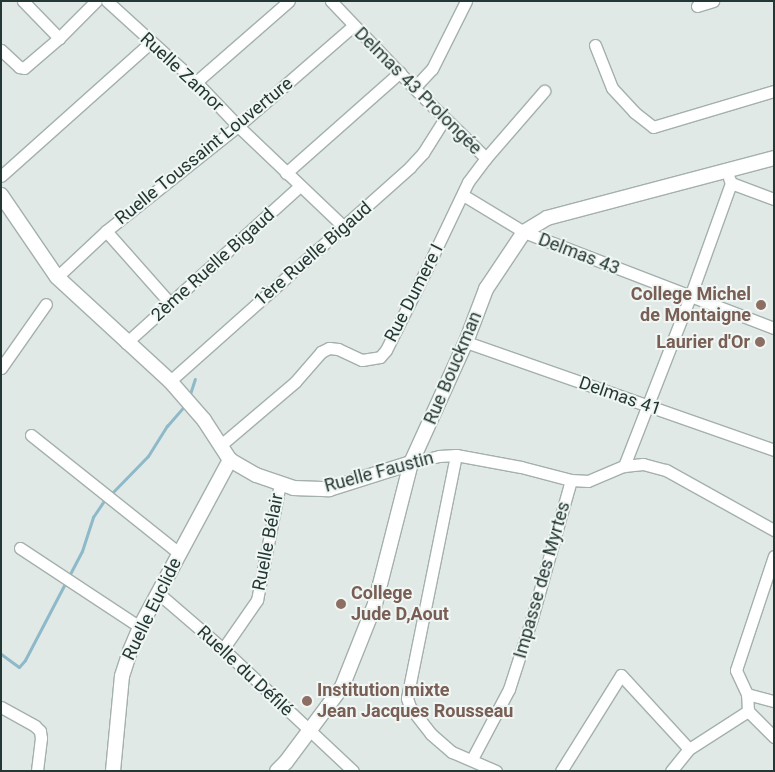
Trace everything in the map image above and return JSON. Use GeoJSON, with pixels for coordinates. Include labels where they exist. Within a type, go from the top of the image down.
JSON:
{"type":"FeatureCollection","features":[{"type":"Feature","properties":{"kind":"street"},"geometry":{"type":"LineString","coordinates":[[23,1],[59,38]]}},
{"type":"Feature","properties":{"kind":"street"},"geometry":{"type":"LineString","coordinates":[[1,50],[16,65],[26,68],[96,1]]}},
{"type":"Feature","properties":{"kind":"street","name":"Ruelle Zamor"},"geometry":{"type":"LineString","coordinates":[[107,1],[196,82],[238,126],[344,227]]}},
{"type":"Feature","properties":{"kind":"street"},"geometry":{"type":"LineString","coordinates":[[196,82],[289,1]]}},
{"type":"Feature","properties":{"kind":"street"},"geometry":{"type":"LineString","coordinates":[[414,88],[432,69],[466,1]]}},
{"type":"Feature","properties":{"kind":"street"},"geometry":{"type":"LineString","coordinates":[[697,6],[713,1]]}},
{"type":"Feature","properties":{"kind":"street","name":"Delmas 43 Prolongée"},"geometry":{"type":"LineString","coordinates":[[332,2],[414,88],[486,158]]}},
{"type":"Feature","properties":{"kind":"street","name":"Ruelle Toussaint Louverture"},"geometry":{"type":"LineString","coordinates":[[57,277],[106,231],[238,126],[354,26]]}},
{"type":"Feature","properties":{"kind":"street"},"geometry":{"type":"LineString","coordinates":[[1,176],[151,42]]}},
{"type":"Feature","properties":{"kind":"street"},"geometry":{"type":"LineString","coordinates":[[595,45],[612,88],[634,112],[653,127],[774,91]]}},
{"type":"Feature","properties":{"kind":"street"},"geometry":{"type":"LineString","coordinates":[[286,173],[400,72]]}},
{"type":"Feature","properties":{"kind":"street","name":"Rue Dumere I"},"geometry":{"type":"LineString","coordinates":[[222,444],[280,396],[321,352],[328,348],[338,349],[362,360],[380,357],[386,350],[468,182],[486,158],[544,91]]}},
{"type":"Feature","properties":{"kind":"street","name":"1ère Ruelle Bigaud"},"geometry":{"type":"LineString","coordinates":[[170,381],[410,167],[423,153],[445,118]]}},
{"type":"Feature","properties":{"kind":"street","name":"Rue Bouckman"},"geometry":{"type":"LineString","coordinates":[[277,771],[310,732],[342,687],[375,604],[411,463],[466,342],[486,289],[524,232],[547,218],[728,177],[774,158]]}},
{"type":"Feature","properties":{"kind":"street"},"geometry":{"type":"LineString","coordinates":[[624,466],[690,297],[728,177],[774,198]]}},
{"type":"Feature","properties":{"kind":"street","name":"2ème Ruelle Bigaud"},"geometry":{"type":"LineString","coordinates":[[126,343],[300,186]]}},
{"type":"Feature","properties":{"kind":"street"},"geometry":{"type":"LineString","coordinates":[[1,195],[57,277],[126,343],[170,381],[222,444],[230,460]]}},
{"type":"Feature","properties":{"kind":"street","name":"Delmas 43"},"geometry":{"type":"LineString","coordinates":[[463,195],[524,232],[774,328]]}},
{"type":"Feature","properties":{"kind":"street"},"geometry":{"type":"LineString","coordinates":[[106,231],[170,303]]}},
{"type":"Feature","properties":{"kind":"street"},"geometry":{"type":"LineString","coordinates":[[1,368],[46,304]]}},
{"type":"Feature","properties":{"kind":"street","name":"Delmas 41"},"geometry":{"type":"LineString","coordinates":[[466,342],[774,450]]}},
{"type":"Feature","properties":{"kind":"street"},"geometry":{"type":"LineString","coordinates":[[31,435],[102,489],[111,499],[179,553]]}},
{"type":"Feature","properties":{"kind":"street"},"geometry":{"type":"LineString","coordinates":[[456,455],[407,698],[410,706],[431,734],[452,752],[496,771]]}},
{"type":"Feature","properties":{"kind":"street","name":"Ruelle Faustin"},"geometry":{"type":"LineString","coordinates":[[230,460],[256,475],[280,484],[294,488],[329,489],[439,456],[456,455],[521,467],[571,480],[588,481],[624,466],[643,464],[666,470],[774,530]]}},
{"type":"Feature","properties":{"kind":"street","name":"Ruelle Euclide"},"geometry":{"type":"LineString","coordinates":[[113,771],[122,676],[140,627],[230,460]]}},
{"type":"Feature","properties":{"kind":"street","name":"Impasse des Myrtes"},"geometry":{"type":"LineString","coordinates":[[472,760],[509,689],[532,618],[571,480]]}},
{"type":"Feature","properties":{"kind":"street","name":"Ruelle Bélair"},"geometry":{"type":"LineString","coordinates":[[223,649],[257,600],[280,484]]}},
{"type":"Feature","properties":{"kind":"street"},"geometry":{"type":"LineString","coordinates":[[20,548],[140,627]]}},
{"type":"Feature","properties":{"kind":"street"},"geometry":{"type":"LineString","coordinates":[[774,556],[770,577],[736,670],[747,694],[748,711],[774,737]]}},
{"type":"Feature","properties":{"kind":"street","name":"Ruelle du Défilé"},"geometry":{"type":"LineString","coordinates":[[158,593],[223,649],[353,771]]}},
{"type":"Feature","properties":{"kind":"street"},"geometry":{"type":"LineString","coordinates":[[562,771],[621,675],[689,749]]}},
{"type":"Feature","properties":{"kind":"street"},"geometry":{"type":"LineString","coordinates":[[747,694],[774,701]]}},
{"type":"Feature","properties":{"kind":"street"},"geometry":{"type":"LineString","coordinates":[[1,707],[35,726],[40,731],[38,771]]}},
{"type":"Feature","properties":{"kind":"street"},"geometry":{"type":"LineString","coordinates":[[671,771],[689,749],[748,711]]}},
{"type":"Feature","properties":{"kind":"waterway"},"geometry":{"type":"LineString","coordinates":[[189,397],[195,379]]}},
{"type":"Feature","properties":{"kind":"waterway"},"geometry":{"type":"LineString","coordinates":[[111,494],[148,456],[167,426],[185,405]]}},
{"type":"Feature","properties":{"kind":"waterway"},"geometry":{"type":"LineString","coordinates":[[1,654],[19,667],[25,660],[82,551],[93,517],[106,498]]}},
{"type":"Feature","properties":{"kind":"place","name":"College Michel de Montaigne"},"geometry":{"type":"Point","coordinates":[761,305]}},
{"type":"Feature","properties":{"kind":"place","name":"Laurier d'Or"},"geometry":{"type":"Point","coordinates":[760,342]}},
{"type":"Feature","properties":{"kind":"place","name":"College Jude D,Aout"},"geometry":{"type":"Point","coordinates":[341,604]}},
{"type":"Feature","properties":{"kind":"place","name":"Institution mixte Jean Jacques Rousseau"},"geometry":{"type":"Point","coordinates":[307,701]}}]}
